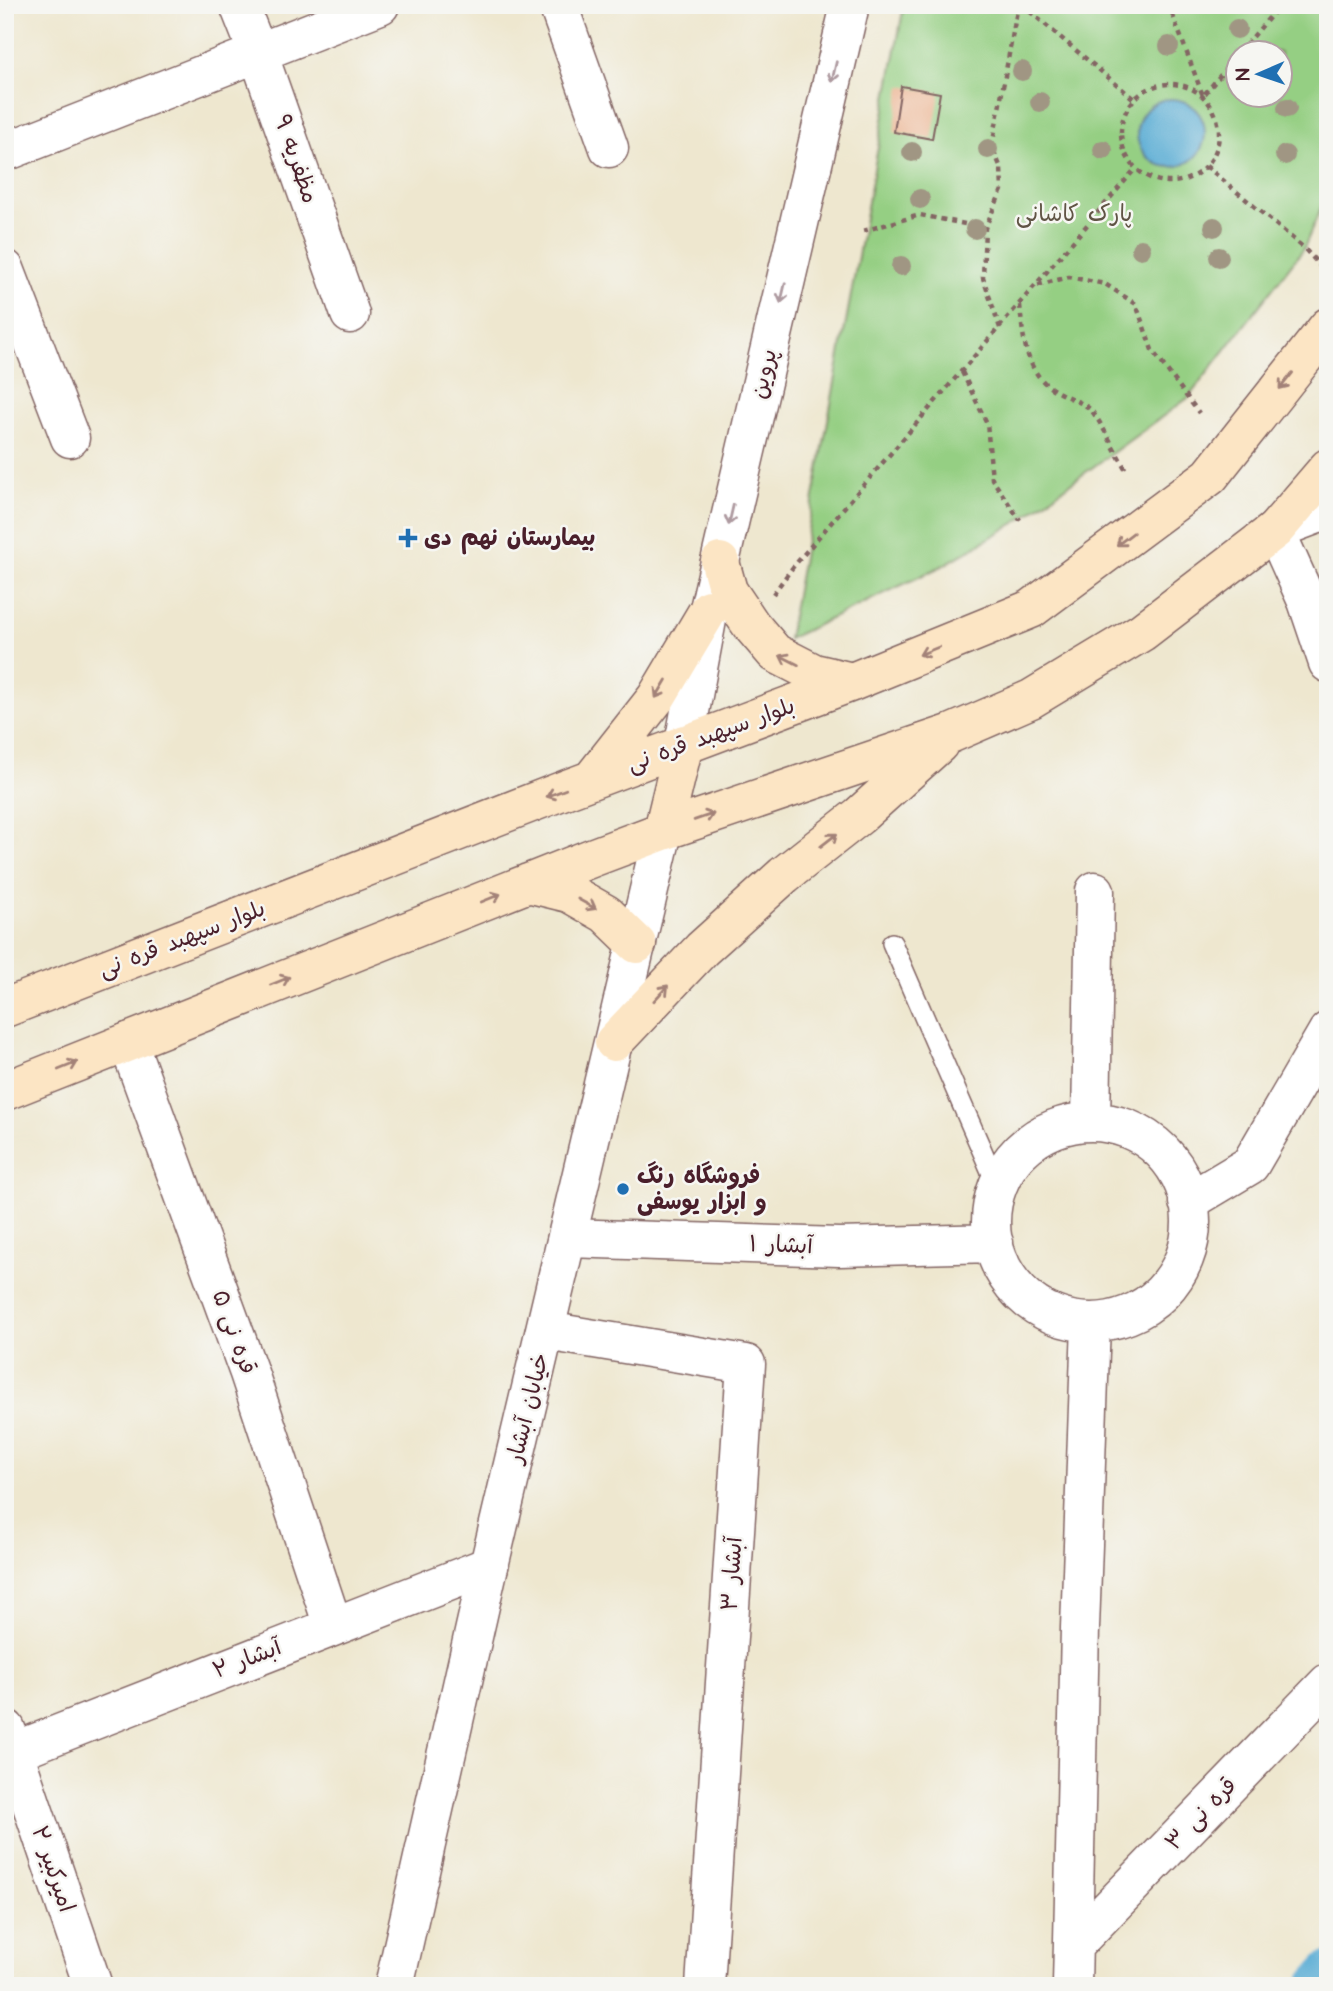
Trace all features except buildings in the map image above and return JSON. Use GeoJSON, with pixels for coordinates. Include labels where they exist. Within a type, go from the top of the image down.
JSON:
{"type":"FeatureCollection","features":[{"type":"Feature","properties":{"kind":"main road","name":"بلوار سپهبد قره نی"},"geometry":{"type":"LineString","coordinates":[[5,1008],[593,779],[852,682],[1031,609],[1210,476],[1328,327]]}},
{"type":"Feature","properties":{"kind":"main road"},"geometry":{"type":"LineString","coordinates":[[5,1091],[663,831],[950,734],[1031,699],[1142,632],[1275,530],[1328,468]]}},
{"type":"Feature","properties":{"kind":"main road"},"geometry":{"type":"LineString","coordinates":[[720,562],[728,591],[751,625],[775,653],[814,673],[852,682]]}},
{"type":"Feature","properties":{"kind":"main road"},"geometry":{"type":"LineString","coordinates":[[593,779],[656,698],[709,610]]}},
{"type":"Feature","properties":{"kind":"main road"},"geometry":{"type":"LineString","coordinates":[[614,1042],[712,940],[784,875],[859,816],[950,734]]}},
{"type":"Feature","properties":{"kind":"main road"},"geometry":{"type":"LineString","coordinates":[[663,831],[684,744]]}},
{"type":"Feature","properties":{"kind":"main road"},"geometry":{"type":"LineString","coordinates":[[527,883],[569,893],[606,914],[637,944]]}},
{"type":"Feature","properties":{"kind":"street","name":"مظفریه ۹"},"geometry":{"type":"LineString","coordinates":[[239,5],[350,314]]}},
{"type":"Feature","properties":{"kind":"street"},"geometry":{"type":"LineString","coordinates":[[5,152],[380,5]]}},
{"type":"Feature","properties":{"kind":"street"},"geometry":{"type":"LineString","coordinates":[[558,5],[609,148]]}},
{"type":"Feature","properties":{"kind":"street","name":"پروین"},"geometry":{"type":"LineString","coordinates":[[684,744],[709,610],[850,5]]}},
{"type":"Feature","properties":{"kind":"street"},"geometry":{"type":"LineString","coordinates":[[5,269],[70,438]]}},
{"type":"Feature","properties":{"kind":"street"},"geometry":{"type":"LineString","coordinates":[[1328,510],[1275,530],[1307,601],[1328,663]]}},
{"type":"Feature","properties":{"kind":"street","name":"خیابان آبشار"},"geometry":{"type":"LineString","coordinates":[[394,1986],[489,1566],[663,831]]}},
{"type":"Feature","properties":{"kind":"street"},"geometry":{"type":"LineString","coordinates":[[1091,1122],[1095,891]]}},
{"type":"Feature","properties":{"kind":"street"},"geometry":{"type":"LineString","coordinates":[[1188,1202],[1250,1166],[1328,1031]]}},
{"type":"Feature","properties":{"kind":"street","name":"قره نی ۵"},"geometry":{"type":"LineString","coordinates":[[128,1042],[249,1373],[333,1626]]}},
{"type":"Feature","properties":{"kind":"street"},"geometry":{"type":"LineString","coordinates":[[1091,1122],[1129,1129],[1162,1150],[1184,1183],[1192,1222],[1184,1260],[1163,1293],[1130,1315],[1091,1324],[1053,1316],[1020,1294],[998,1262],[990,1223],[997,1185],[1019,1152],[1052,1129],[1091,1122]]}},
{"type":"Feature","properties":{"kind":"street","name":"آبشار ۱"},"geometry":{"type":"LineString","coordinates":[[567,1238],[839,1247],[994,1242]]}},
{"type":"Feature","properties":{"kind":"street"},"geometry":{"type":"LineString","coordinates":[[1072,1986],[1080,1628],[1091,1324]]}},
{"type":"Feature","properties":{"kind":"street","name":"آبشار ۳"},"geometry":{"type":"LineString","coordinates":[[546,1331],[747,1364],[705,1986]]}},
{"type":"Feature","properties":{"kind":"street","name":"آبشار ۲"},"geometry":{"type":"LineString","coordinates":[[8,1744],[333,1626],[489,1566]]}},
{"type":"Feature","properties":{"kind":"street","name":"قره نی ۳"},"geometry":{"type":"LineString","coordinates":[[1074,1945],[1328,1683]]}},
{"type":"Feature","properties":{"kind":"street","name":"امیرکبیر ۲"},"geometry":{"type":"LineString","coordinates":[[8,1744],[93,1986]]}},
{"type":"Feature","properties":{"kind":"lane"},"geometry":{"type":"LineString","coordinates":[[892,943],[997,1185]]}},
{"type":"Feature","properties":{"kind":"path"},"geometry":{"type":"LineString","coordinates":[[1000,328],[983,278],[985,228],[1002,190],[1001,168],[992,147],[1020,5],[1133,99]]}},
{"type":"Feature","properties":{"kind":"path"},"geometry":{"type":"LineString","coordinates":[[1169,5],[1203,96],[1214,111],[1219,130],[1216,149],[1206,166],[1191,178],[1172,182],[1153,179],[1136,168],[1125,153],[1120,134],[1124,115],[1133,99],[1149,88],[1168,83],[1186,86],[1203,96]]}},
{"type":"Feature","properties":{"kind":"path"},"geometry":{"type":"LineString","coordinates":[[1252,38],[1280,5]]}},
{"type":"Feature","properties":{"kind":"path"},"geometry":{"type":"LineString","coordinates":[[1203,96],[1224,71]]}},
{"type":"Feature","properties":{"kind":"path"},"geometry":{"type":"LineString","coordinates":[[1206,166],[1304,248],[1321,267]]}},
{"type":"Feature","properties":{"kind":"path"},"geometry":{"type":"LineString","coordinates":[[751,625],[793,567],[1136,168]]}},
{"type":"Feature","properties":{"kind":"path"},"geometry":{"type":"LineString","coordinates":[[863,231],[920,215],[985,228]]}},
{"type":"Feature","properties":{"kind":"path"},"geometry":{"type":"LineString","coordinates":[[1036,285],[1069,277],[1105,284],[1136,304],[1152,350],[1199,413]]}},
{"type":"Feature","properties":{"kind":"path"},"geometry":{"type":"LineString","coordinates":[[1020,304],[1022,328],[1030,362],[1038,378],[1052,389],[1089,409],[1126,470]]}},
{"type":"Feature","properties":{"kind":"path"},"geometry":{"type":"LineString","coordinates":[[962,372],[987,423],[992,480],[1020,520]]}},
{"type":"Feature","properties":{"kind":"green space","name":"پارک کاشانی"},"geometry":{"type":"Polygon","coordinates":[[[904,5],[1328,5],[1328,191],[1304,248],[1188,398],[1020,520],[942,566],[788,639],[904,5]]]}},
{"type":"Feature","properties":{"kind":"water"},"geometry":{"type":"Polygon","coordinates":[[[1171,99],[1184,102],[1195,109],[1202,120],[1205,133],[1202,146],[1195,157],[1184,164],[1171,167],[1158,164],[1147,157],[1140,146],[1137,133],[1140,120],[1147,109],[1158,102],[1171,99]]]}},
{"type":"Feature","properties":{"kind":"waterway"},"geometry":{"type":"LineString","coordinates":[[1316,1986],[1328,1971]]}},
{"type":"Feature","properties":{"kind":"place","name":"بیمارستان نهم دی"},"geometry":{"type":"Point","coordinates":[408,538]}},
{"type":"Feature","properties":{"kind":"place","name":"فروشگاه رنگ و ابزار یوسفی"},"geometry":{"type":"Point","coordinates":[623,1189]}}]}
